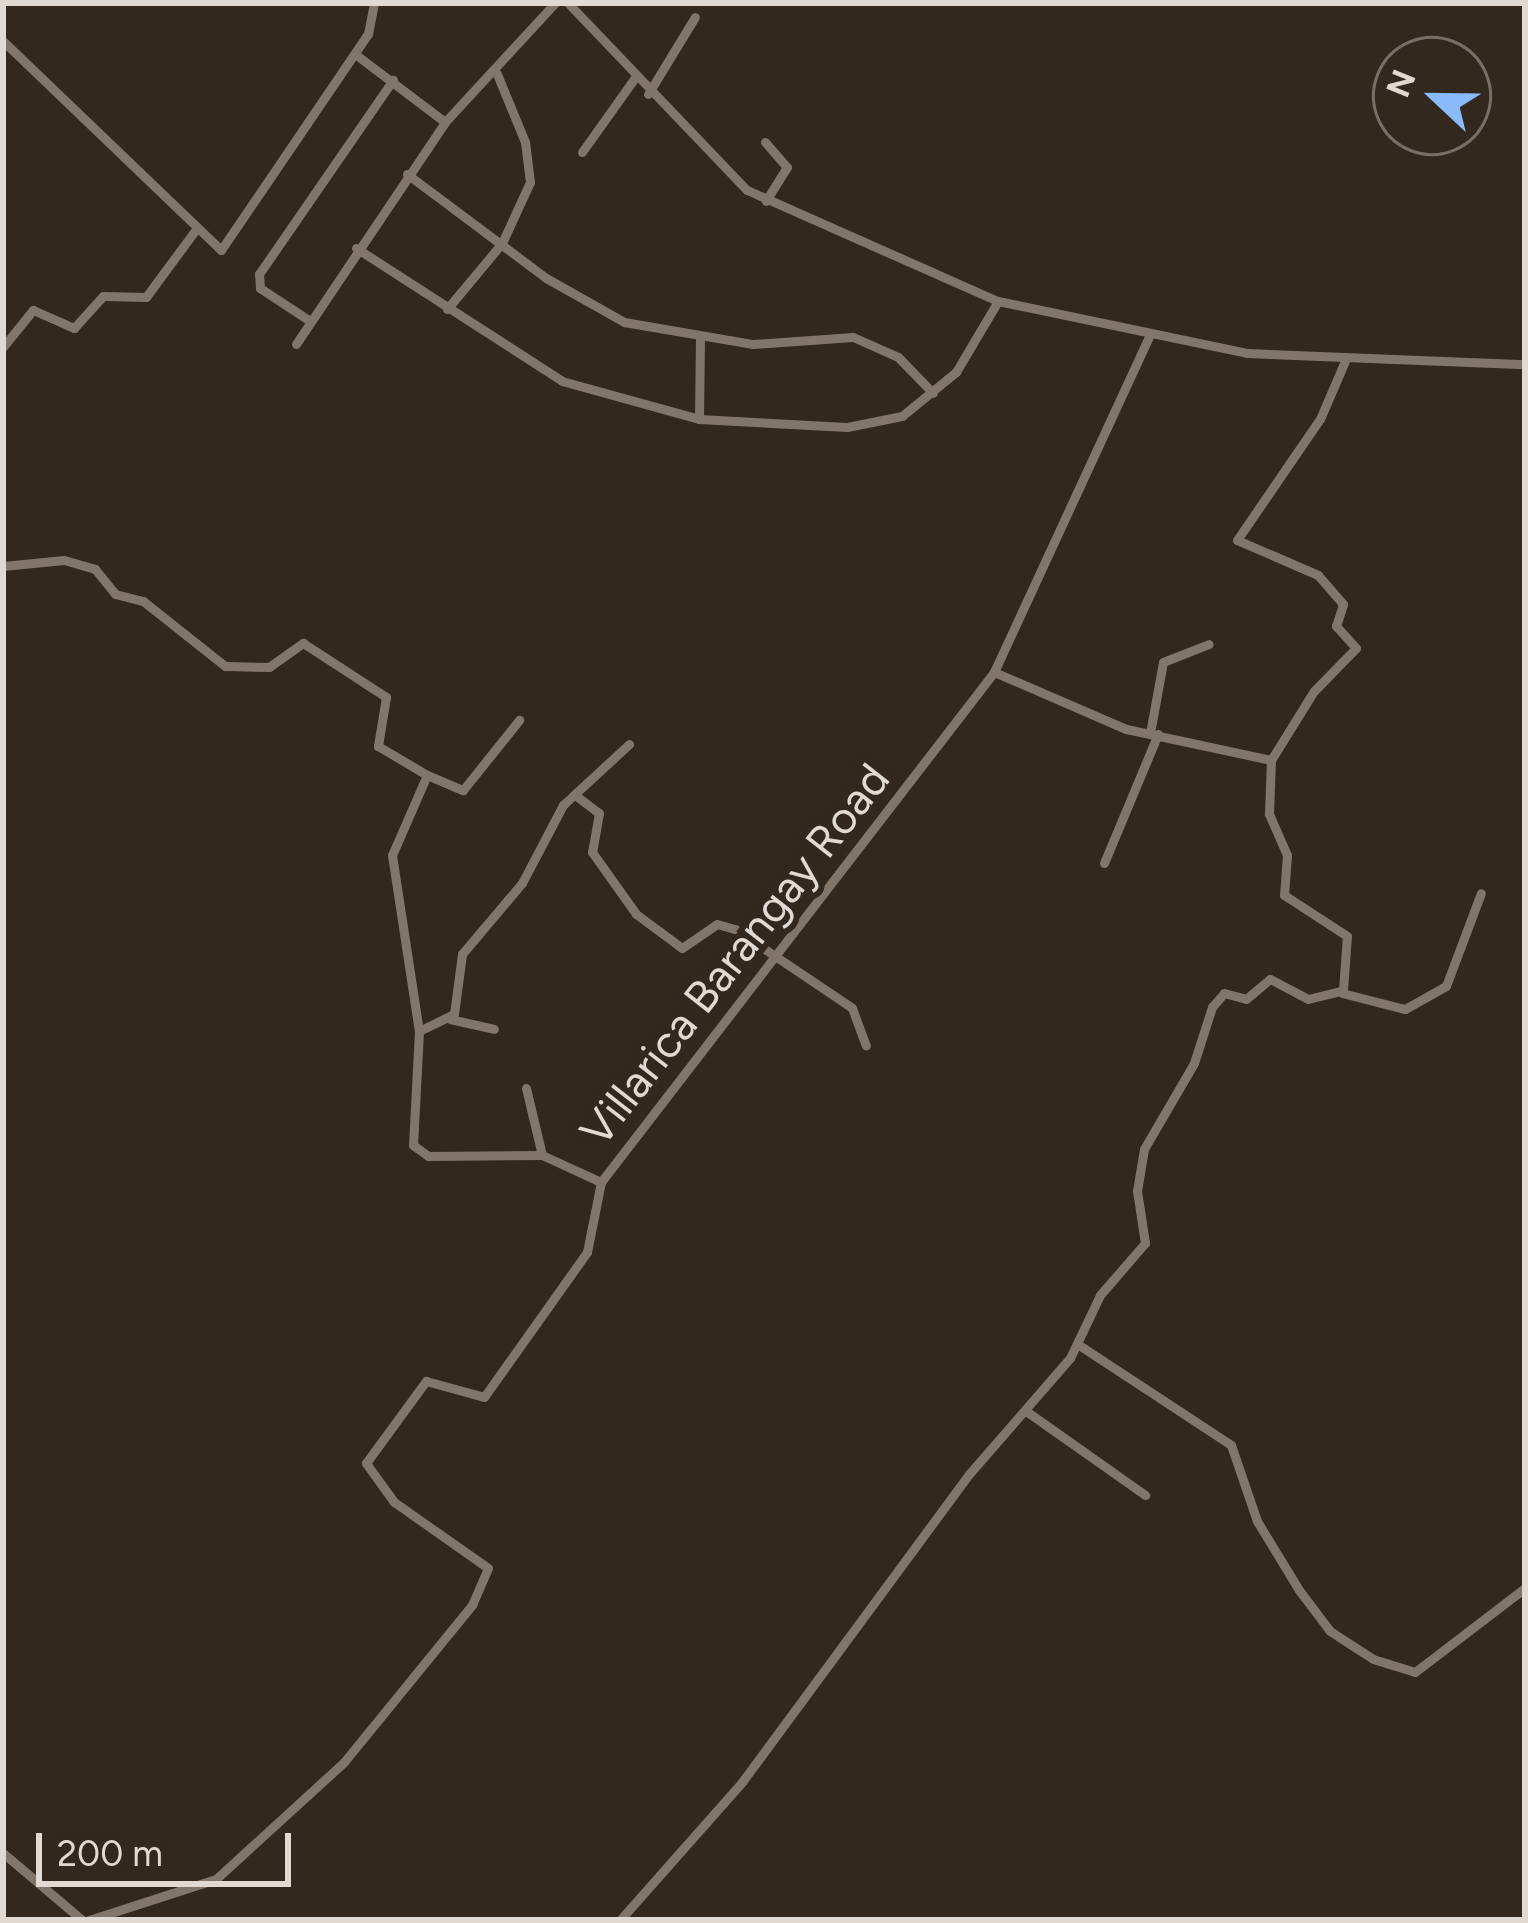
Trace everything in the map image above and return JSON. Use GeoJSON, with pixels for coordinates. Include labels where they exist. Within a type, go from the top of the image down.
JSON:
{"type":"FeatureCollection","features":[{"type":"Feature","properties":{"kind":"street"},"geometry":{"type":"LineString","coordinates":[[3,41],[215,249],[230,244],[355,53],[374,3]]}},
{"type":"Feature","properties":{"kind":"street"},"geometry":{"type":"LineString","coordinates":[[296,344],[356,248],[445,122],[497,74],[555,3]]}},
{"type":"Feature","properties":{"kind":"street"},"geometry":{"type":"LineString","coordinates":[[568,3],[648,94],[766,202],[998,301],[1150,337],[1345,361],[1525,364]]}},
{"type":"Feature","properties":{"kind":"street"},"geometry":{"type":"LineString","coordinates":[[648,94],[695,17]]}},
{"type":"Feature","properties":{"kind":"street"},"geometry":{"type":"LineString","coordinates":[[355,53],[445,122]]}},
{"type":"Feature","properties":{"kind":"street"},"geometry":{"type":"LineString","coordinates":[[447,309],[502,243],[530,182],[497,74]]}},
{"type":"Feature","properties":{"kind":"street"},"geometry":{"type":"LineString","coordinates":[[581,152],[634,79]]}},
{"type":"Feature","properties":{"kind":"street"},"geometry":{"type":"LineString","coordinates":[[310,321],[260,288],[259,274],[393,80]]}},
{"type":"Feature","properties":{"kind":"street"},"geometry":{"type":"LineString","coordinates":[[765,142],[788,167],[766,202]]}},
{"type":"Feature","properties":{"kind":"street"},"geometry":{"type":"LineString","coordinates":[[406,174],[587,305],[700,340],[853,337],[898,357],[933,392]]}},
{"type":"Feature","properties":{"kind":"street"},"geometry":{"type":"LineString","coordinates":[[3,347],[33,310],[74,328],[103,296],[146,297],[194,232]]}},
{"type":"Feature","properties":{"kind":"street"},"geometry":{"type":"LineString","coordinates":[[356,248],[562,381],[699,419],[847,427],[902,416],[933,392],[998,301]]}},
{"type":"Feature","properties":{"kind":"street","name":"Villarica Barangay Road"},"geometry":{"type":"LineString","coordinates":[[86,1920],[217,1879],[357,1748],[472,1605],[488,1568],[394,1502],[364,1467],[426,1382],[484,1397],[587,1252],[601,1182],[994,672],[1150,337]]}},
{"type":"Feature","properties":{"kind":"street"},"geometry":{"type":"LineString","coordinates":[[699,419],[700,340]]}},
{"type":"Feature","properties":{"kind":"street"},"geometry":{"type":"LineString","coordinates":[[1342,993],[1347,936],[1284,895],[1287,855],[1269,814],[1271,760],[1314,691],[1356,648],[1336,626],[1341,601],[1318,575],[1237,542],[1320,419],[1345,361]]}},
{"type":"Feature","properties":{"kind":"street"},"geometry":{"type":"LineString","coordinates":[[3,566],[59,560],[95,569],[119,597],[143,601],[236,670],[269,667],[306,644],[386,698],[378,746],[463,790],[519,720]]}},
{"type":"Feature","properties":{"kind":"street"},"geometry":{"type":"LineString","coordinates":[[1104,862],[1154,734],[1163,662],[1209,644]]}},
{"type":"Feature","properties":{"kind":"street"},"geometry":{"type":"LineString","coordinates":[[994,672],[1154,734],[1271,760]]}},
{"type":"Feature","properties":{"kind":"street"},"geometry":{"type":"LineString","coordinates":[[450,1019],[460,1004],[462,954],[522,883],[544,833],[575,795],[629,744]]}},
{"type":"Feature","properties":{"kind":"street"},"geometry":{"type":"LineString","coordinates":[[427,775],[392,855],[418,1030],[416,1150],[542,1156],[601,1182]]}},
{"type":"Feature","properties":{"kind":"street"},"geometry":{"type":"LineString","coordinates":[[575,795],[599,813],[591,849],[608,883],[674,944],[687,948],[725,924],[852,1008],[866,1046]]}},
{"type":"Feature","properties":{"kind":"street"},"geometry":{"type":"LineString","coordinates":[[620,1920],[742,1782],[1079,1345],[1100,1295],[1145,1243],[1137,1191],[1144,1149],[1194,1063],[1212,1007],[1224,993],[1246,999],[1270,979],[1308,999],[1342,993],[1405,1009],[1446,986],[1481,893]]}},
{"type":"Feature","properties":{"kind":"street"},"geometry":{"type":"LineString","coordinates":[[418,1030],[450,1019],[494,1029]]}},
{"type":"Feature","properties":{"kind":"street"},"geometry":{"type":"LineString","coordinates":[[526,1088],[542,1156]]}},
{"type":"Feature","properties":{"kind":"street"},"geometry":{"type":"LineString","coordinates":[[1079,1345],[1231,1445],[1257,1521],[1308,1605],[1373,1659],[1415,1672],[1525,1588]]}},
{"type":"Feature","properties":{"kind":"street"},"geometry":{"type":"LineString","coordinates":[[1025,1412],[1145,1495]]}},
{"type":"Feature","properties":{"kind":"street"},"geometry":{"type":"LineString","coordinates":[[3,1853],[86,1920]]}}]}
